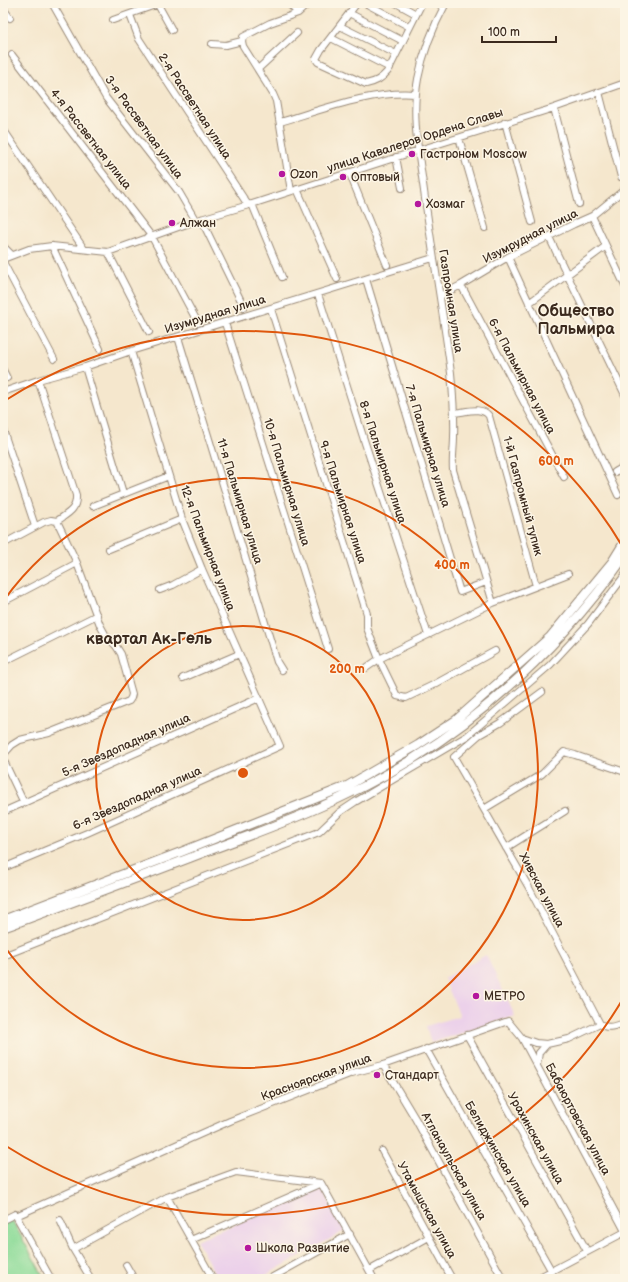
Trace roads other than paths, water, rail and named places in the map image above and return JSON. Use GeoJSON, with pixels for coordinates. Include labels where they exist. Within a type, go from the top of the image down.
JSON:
{"type":"FeatureCollection","features":[{"type":"Feature","properties":{"kind":"main road"},"geometry":{"type":"LineString","coordinates":[[3,920],[181,852],[347,786],[418,745],[456,720],[550,637],[612,562],[625,541]]}},
{"type":"Feature","properties":{"kind":"main road"},"geometry":{"type":"LineString","coordinates":[[3,928],[303,815],[359,789],[410,760],[469,719],[526,672],[592,601],[625,556]]}},
{"type":"Feature","properties":{"kind":"street","name":"3-я Рассветная улица"},"geometry":{"type":"LineString","coordinates":[[52,3],[106,98],[199,220],[244,307]]}},
{"type":"Feature","properties":{"kind":"street"},"geometry":{"type":"LineString","coordinates":[[288,3],[298,13]]}},
{"type":"Feature","properties":{"kind":"street"},"geometry":{"type":"LineString","coordinates":[[309,3],[298,13],[270,23],[243,36],[242,46],[273,94],[294,190],[337,279]]}},
{"type":"Feature","properties":{"kind":"street"},"geometry":{"type":"LineString","coordinates":[[357,3],[316,59],[318,62],[366,84],[380,79],[390,68],[422,3]]}},
{"type":"Feature","properties":{"kind":"street"},"geometry":{"type":"LineString","coordinates":[[365,3],[410,27]]}},
{"type":"Feature","properties":{"kind":"street"},"geometry":{"type":"LineString","coordinates":[[396,3],[416,14]]}},
{"type":"Feature","properties":{"kind":"street"},"geometry":{"type":"LineString","coordinates":[[437,3],[445,5]]}},
{"type":"Feature","properties":{"kind":"street"},"geometry":{"type":"LineString","coordinates":[[114,20],[157,4],[172,30]]}},
{"type":"Feature","properties":{"kind":"street","name":"Газпромная улица"},"geometry":{"type":"LineString","coordinates":[[445,5],[432,30],[418,80],[416,94],[416,129],[433,258],[451,375],[454,413],[453,470],[493,603]]}},
{"type":"Feature","properties":{"kind":"street"},"geometry":{"type":"LineString","coordinates":[[3,8],[10,18]]}},
{"type":"Feature","properties":{"kind":"street"},"geometry":{"type":"LineString","coordinates":[[349,13],[403,41]]}},
{"type":"Feature","properties":{"kind":"street","name":"2-я Рассветная улица"},"geometry":{"type":"LineString","coordinates":[[130,15],[139,39],[250,205],[282,277]]}},
{"type":"Feature","properties":{"kind":"street"},"geometry":{"type":"LineString","coordinates":[[340,26],[396,54]]}},
{"type":"Feature","properties":{"kind":"street"},"geometry":{"type":"LineString","coordinates":[[258,69],[297,33]]}},
{"type":"Feature","properties":{"kind":"street"},"geometry":{"type":"LineString","coordinates":[[331,38],[390,68]]}},
{"type":"Feature","properties":{"kind":"street"},"geometry":{"type":"LineString","coordinates":[[212,44],[226,45],[242,41]]}},
{"type":"Feature","properties":{"kind":"street","name":"4-я Рассветная улица"},"geometry":{"type":"LineString","coordinates":[[12,55],[152,237],[198,323]]}},
{"type":"Feature","properties":{"kind":"street","name":"улица Кавалеров Ордена Славы"},"geometry":{"type":"LineString","coordinates":[[3,261],[12,255],[29,249],[52,246],[108,252],[199,220],[250,205],[505,122],[554,108],[625,83]]}},
{"type":"Feature","properties":{"kind":"street"},"geometry":{"type":"LineString","coordinates":[[599,92],[621,177]]}},
{"type":"Feature","properties":{"kind":"street"},"geometry":{"type":"LineString","coordinates":[[280,122],[378,96],[396,93],[416,94]]}},
{"type":"Feature","properties":{"kind":"street"},"geometry":{"type":"LineString","coordinates":[[554,108],[579,204]]}},
{"type":"Feature","properties":{"kind":"street"},"geometry":{"type":"LineString","coordinates":[[505,122],[532,222]]}},
{"type":"Feature","properties":{"kind":"street"},"geometry":{"type":"LineString","coordinates":[[3,129],[84,249]]}},
{"type":"Feature","properties":{"kind":"street"},"geometry":{"type":"LineString","coordinates":[[459,138],[485,228]]}},
{"type":"Feature","properties":{"kind":"street"},"geometry":{"type":"LineString","coordinates":[[396,157],[402,188]]}},
{"type":"Feature","properties":{"kind":"street"},"geometry":{"type":"LineString","coordinates":[[350,172],[387,265]]}},
{"type":"Feature","properties":{"kind":"street","name":"Изумрудная улица"},"geometry":{"type":"LineString","coordinates":[[440,296],[508,257],[592,216],[625,189]]}},
{"type":"Feature","properties":{"kind":"street"},"geometry":{"type":"LineString","coordinates":[[592,216],[625,286]]}},
{"type":"Feature","properties":{"kind":"street"},"geometry":{"type":"LineString","coordinates":[[549,236],[625,395]]}},
{"type":"Feature","properties":{"kind":"street"},"geometry":{"type":"LineString","coordinates":[[3,246],[12,255]]}},
{"type":"Feature","properties":{"kind":"street"},"geometry":{"type":"LineString","coordinates":[[52,246],[100,349]]}},
{"type":"Feature","properties":{"kind":"street"},"geometry":{"type":"LineString","coordinates":[[530,303],[606,246]]}},
{"type":"Feature","properties":{"kind":"street"},"geometry":{"type":"LineString","coordinates":[[108,252],[148,332]]}},
{"type":"Feature","properties":{"kind":"street"},"geometry":{"type":"LineString","coordinates":[[508,257],[618,495]]}},
{"type":"Feature","properties":{"kind":"street","name":"Изумрудная улица"},"geometry":{"type":"LineString","coordinates":[[3,392],[433,258]]}},
{"type":"Feature","properties":{"kind":"street"},"geometry":{"type":"LineString","coordinates":[[3,261],[54,358]]}},
{"type":"Feature","properties":{"kind":"street","name":"7-я Пальмирная улица"},"geometry":{"type":"LineString","coordinates":[[366,279],[460,592],[486,582]]}},
{"type":"Feature","properties":{"kind":"street","name":"6-я Пальмирная улица"},"geometry":{"type":"LineString","coordinates":[[461,285],[564,477]]}},
{"type":"Feature","properties":{"kind":"street","name":"8-я Пальмирная улица"},"geometry":{"type":"LineString","coordinates":[[318,294],[428,635]]}},
{"type":"Feature","properties":{"kind":"street","name":"9-я Пальмирная улица"},"geometry":{"type":"LineString","coordinates":[[271,309],[367,614],[367,628],[379,659],[398,696],[401,698],[406,698],[495,651]]}},
{"type":"Feature","properties":{"kind":"street","name":"10-я Пальмирная улица"},"geometry":{"type":"LineString","coordinates":[[225,323],[328,649]]}},
{"type":"Feature","properties":{"kind":"street","name":"11-я Пальмирная улица"},"geometry":{"type":"LineString","coordinates":[[178,337],[277,662],[282,670]]}},
{"type":"Feature","properties":{"kind":"street","name":"12-я Пальмирная улица"},"geometry":{"type":"LineString","coordinates":[[131,351],[182,519],[202,569],[280,746]]}},
{"type":"Feature","properties":{"kind":"street"},"geometry":{"type":"LineString","coordinates":[[85,367],[123,493]]}},
{"type":"Feature","properties":{"kind":"street"},"geometry":{"type":"LineString","coordinates":[[3,370],[7,378]]}},
{"type":"Feature","properties":{"kind":"street"},"geometry":{"type":"LineString","coordinates":[[3,544],[44,522],[58,521],[74,508],[77,502],[38,380]]}},
{"type":"Feature","properties":{"kind":"street","name":"1-й Газпромный тупик"},"geometry":{"type":"LineString","coordinates":[[454,413],[480,410],[486,412],[489,416],[536,586]]}},
{"type":"Feature","properties":{"kind":"street"},"geometry":{"type":"LineString","coordinates":[[3,430],[35,526]]}},
{"type":"Feature","properties":{"kind":"street"},"geometry":{"type":"LineString","coordinates":[[615,472],[625,466]]}},
{"type":"Feature","properties":{"kind":"street"},"geometry":{"type":"LineString","coordinates":[[93,506],[169,476]]}},
{"type":"Feature","properties":{"kind":"street"},"geometry":{"type":"LineString","coordinates":[[109,549],[182,519]]}},
{"type":"Feature","properties":{"kind":"street"},"geometry":{"type":"LineString","coordinates":[[3,755],[20,740],[49,733],[129,702],[132,694],[121,654],[116,646],[106,636],[96,615],[77,563],[58,521]]}},
{"type":"Feature","properties":{"kind":"street"},"geometry":{"type":"LineString","coordinates":[[3,602],[77,563]]}},
{"type":"Feature","properties":{"kind":"street"},"geometry":{"type":"LineString","coordinates":[[160,590],[173,585],[202,569]]}},
{"type":"Feature","properties":{"kind":"street"},"geometry":{"type":"LineString","coordinates":[[366,668],[379,659],[493,603],[568,574]]}},
{"type":"Feature","properties":{"kind":"street"},"geometry":{"type":"LineString","coordinates":[[3,956],[319,832],[340,812],[355,802],[467,736],[550,665],[588,624],[625,575]]}},
{"type":"Feature","properties":{"kind":"street"},"geometry":{"type":"LineString","coordinates":[[3,662],[96,615]]}},
{"type":"Feature","properties":{"kind":"street"},"geometry":{"type":"LineString","coordinates":[[183,678],[239,654]]}},
{"type":"Feature","properties":{"kind":"street","name":"Хивская улица"},"geometry":{"type":"LineString","coordinates":[[542,692],[500,723],[479,735],[454,757],[528,886],[600,1024]]}},
{"type":"Feature","properties":{"kind":"street","name":"5-я Звездопадная улица"},"geometry":{"type":"LineString","coordinates":[[3,812],[259,698]]}},
{"type":"Feature","properties":{"kind":"street","name":"6-я Звездопадная улица"},"geometry":{"type":"LineString","coordinates":[[3,868],[87,833],[280,746]]}},
{"type":"Feature","properties":{"kind":"street"},"geometry":{"type":"LineString","coordinates":[[484,809],[542,774],[564,752],[625,772]]}},
{"type":"Feature","properties":{"kind":"street"},"geometry":{"type":"LineString","coordinates":[[3,759],[24,803]]}},
{"type":"Feature","properties":{"kind":"street"},"geometry":{"type":"LineString","coordinates":[[506,848],[566,812]]}},
{"type":"Feature","properties":{"kind":"street","name":"Красноярская улица"},"geometry":{"type":"LineString","coordinates":[[3,1220],[230,1121],[347,1075],[508,1021],[522,1038]]}},
{"type":"Feature","properties":{"kind":"street"},"geometry":{"type":"LineString","coordinates":[[522,1038],[536,1043],[547,1044],[569,1039],[600,1024],[608,1027],[625,1023]]}},
{"type":"Feature","properties":{"kind":"street","name":"Урахинская улица"},"geometry":{"type":"LineString","coordinates":[[467,1035],[587,1251]]}},
{"type":"Feature","properties":{"kind":"street","name":"Бабаюртовская улица"},"geometry":{"type":"LineString","coordinates":[[522,1038],[625,1232]]}},
{"type":"Feature","properties":{"kind":"street"},"geometry":{"type":"LineString","coordinates":[[537,1065],[539,1053],[547,1044]]}},
{"type":"Feature","properties":{"kind":"street","name":"Белиджинская улица"},"geometry":{"type":"LineString","coordinates":[[426,1049],[551,1270]]}},
{"type":"Feature","properties":{"kind":"street","name":"Атланаульская улица"},"geometry":{"type":"LineString","coordinates":[[382,1064],[416,1120],[503,1279]]}},
{"type":"Feature","properties":{"kind":"street","name":"Утамышская улица"},"geometry":{"type":"LineString","coordinates":[[382,1151],[452,1279]]}},
{"type":"Feature","properties":{"kind":"street"},"geometry":{"type":"LineString","coordinates":[[73,1249],[167,1197],[236,1172],[321,1183]]}},
{"type":"Feature","properties":{"kind":"street"},"geometry":{"type":"LineString","coordinates":[[321,1183],[374,1279]]}},
{"type":"Feature","properties":{"kind":"street"},"geometry":{"type":"LineString","coordinates":[[191,1240],[321,1183]]}},
{"type":"Feature","properties":{"kind":"street"},"geometry":{"type":"LineString","coordinates":[[167,1197],[213,1279]]}},
{"type":"Feature","properties":{"kind":"street"},"geometry":{"type":"LineString","coordinates":[[15,1215],[51,1279]]}},
{"type":"Feature","properties":{"kind":"street"},"geometry":{"type":"LineString","coordinates":[[60,1220],[73,1249],[91,1279]]}},
{"type":"Feature","properties":{"kind":"street"},"geometry":{"type":"LineString","coordinates":[[536,1279],[625,1232]]}},
{"type":"Feature","properties":{"kind":"street"},"geometry":{"type":"LineString","coordinates":[[269,1279],[350,1234]]}},
{"type":"Feature","properties":{"kind":"street"},"geometry":{"type":"LineString","coordinates":[[370,1270],[429,1237]]}},
{"type":"Feature","properties":{"kind":"street"},"geometry":{"type":"LineString","coordinates":[[126,1265],[134,1279]]}},
{"type":"Feature","properties":{"kind":"place","name":"Гастроном Moscow"},"geometry":{"type":"Point","coordinates":[412,154]}},
{"type":"Feature","properties":{"kind":"place","name":"Ozon"},"geometry":{"type":"Point","coordinates":[282,174]}},
{"type":"Feature","properties":{"kind":"place","name":"Оптовый"},"geometry":{"type":"Point","coordinates":[343,177]}},
{"type":"Feature","properties":{"kind":"place","name":"Хозмаг"},"geometry":{"type":"Point","coordinates":[418,204]}},
{"type":"Feature","properties":{"kind":"place","name":"Алжан"},"geometry":{"type":"Point","coordinates":[172,223]}},
{"type":"Feature","properties":{"kind":"place","name":"МЕТРО"},"geometry":{"type":"Point","coordinates":[476,996]}},
{"type":"Feature","properties":{"kind":"place","name":"Стандарт"},"geometry":{"type":"Point","coordinates":[377,1075]}},
{"type":"Feature","properties":{"kind":"place","name":"Школа Развитие"},"geometry":{"type":"Point","coordinates":[248,1248]}},
{"type":"Feature","properties":{"kind":"district","name":"Общество Пальмира"},"geometry":{"type":"Point","coordinates":[576,319]}},
{"type":"Feature","properties":{"kind":"district","name":"квартал Ак-Гель"},"geometry":{"type":"Point","coordinates":[149,638]}}]}
